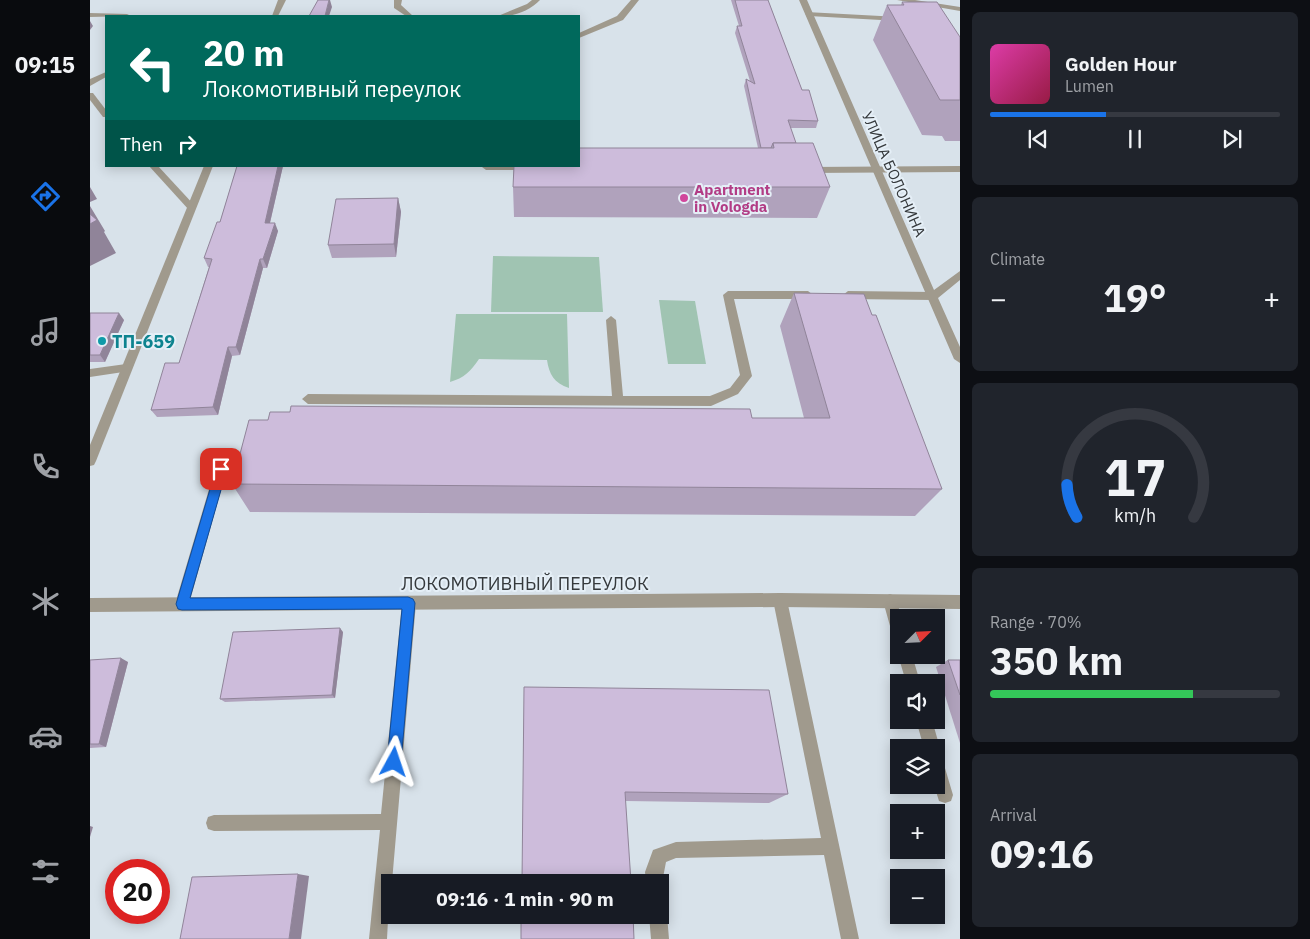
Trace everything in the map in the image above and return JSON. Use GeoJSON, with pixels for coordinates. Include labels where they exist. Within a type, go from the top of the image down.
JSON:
{"type":"FeatureCollection","features":[{"type":"Feature","properties":{"kind":"street"},"geometry":{"type":"LineString","coordinates":[[275,15],[282,0]]}},
{"type":"Feature","properties":{"kind":"street"},"geometry":{"type":"LineString","coordinates":[[398,0],[397,6],[409,15]]}},
{"type":"Feature","properties":{"kind":"street"},"geometry":{"type":"LineString","coordinates":[[505,15],[530,6],[536,0]]}},
{"type":"Feature","properties":{"kind":"street"},"geometry":{"type":"LineString","coordinates":[[580,36],[620,18],[635,0]]}},
{"type":"Feature","properties":{"kind":"street","name":"УЛИЦА БОЛОНИНА"},"geometry":{"type":"LineString","coordinates":[[803,0],[960,359]]}},
{"type":"Feature","properties":{"kind":"street"},"geometry":{"type":"LineString","coordinates":[[901,0],[960,9]]}},
{"type":"Feature","properties":{"kind":"street"},"geometry":{"type":"LineString","coordinates":[[809,14],[903,19]]}},
{"type":"Feature","properties":{"kind":"street"},"geometry":{"type":"LineString","coordinates":[[90,15],[105,15]]}},
{"type":"Feature","properties":{"kind":"street"},"geometry":{"type":"LineString","coordinates":[[90,84],[96,78],[105,74]]}},
{"type":"Feature","properties":{"kind":"street"},"geometry":{"type":"LineString","coordinates":[[90,95],[105,114]]}},
{"type":"Feature","properties":{"kind":"street"},"geometry":{"type":"LineString","coordinates":[[155,167],[192,208]]}},
{"type":"Feature","properties":{"kind":"street"},"geometry":{"type":"LineString","coordinates":[[90,462],[126,368],[209,167]]}},
{"type":"Feature","properties":{"kind":"street"},"geometry":{"type":"LineString","coordinates":[[486,167],[536,167]]}},
{"type":"Feature","properties":{"kind":"street"},"geometry":{"type":"LineString","coordinates":[[796,169],[960,169]]}},
{"type":"Feature","properties":{"kind":"street"},"geometry":{"type":"LineString","coordinates":[[834,295],[933,296],[960,275]]}},
{"type":"Feature","properties":{"kind":"street"},"geometry":{"type":"LineString","coordinates":[[308,399],[711,401],[724,397],[734,390],[746,376],[728,295],[815,295]]}},
{"type":"Feature","properties":{"kind":"street"},"geometry":{"type":"LineString","coordinates":[[611,320],[618,401]]}},
{"type":"Feature","properties":{"kind":"street"},"geometry":{"type":"LineString","coordinates":[[90,373],[126,368]]}},
{"type":"Feature","properties":{"kind":"street"},"geometry":{"type":"LineString","coordinates":[[182,604],[221,469]]}},
{"type":"Feature","properties":{"kind":"street"},"geometry":{"type":"LineString","coordinates":[[780,600],[850,939]]}},
{"type":"Feature","properties":{"kind":"street","name":"ЛОКОМОТИВНЫЙ ПЕРЕУЛОК"},"geometry":{"type":"LineString","coordinates":[[90,605],[780,600],[960,602]]}},
{"type":"Feature","properties":{"kind":"street"},"geometry":{"type":"LineString","coordinates":[[890,601],[892,609]]}},
{"type":"Feature","properties":{"kind":"street"},"geometry":{"type":"LineString","coordinates":[[378,939],[408,603]]}},
{"type":"Feature","properties":{"kind":"street"},"geometry":{"type":"LineString","coordinates":[[214,823],[389,822]]}},
{"type":"Feature","properties":{"kind":"street"},"geometry":{"type":"LineString","coordinates":[[654,874],[659,856],[676,850],[831,846]]}},
{"type":"Feature","properties":{"kind":"street"},"geometry":{"type":"LineString","coordinates":[[659,924],[660,939]]}},
{"type":"Feature","properties":{"kind":"green space"},"geometry":{"type":"Polygon","coordinates":[[[493,256],[599,257],[603,312],[491,312],[493,256]]]}},
{"type":"Feature","properties":{"kind":"green space"},"geometry":{"type":"Polygon","coordinates":[[[659,300],[695,301],[706,364],[668,364],[659,300]]]}},
{"type":"Feature","properties":{"kind":"green space"},"geometry":{"type":"Polygon","coordinates":[[[456,314],[567,314],[569,388],[556,381],[549,370],[547,360],[479,359],[467,374],[450,382],[456,314]]]}},
{"type":"Feature","properties":{"kind":"building"},"geometry":{"type":"Polygon","coordinates":[[[318,0],[329,0],[325,15],[310,15],[318,0]]]}},
{"type":"Feature","properties":{"kind":"building"},"geometry":{"type":"Polygon","coordinates":[[[735,0],[768,0],[802,90],[809,90],[818,121],[788,120],[796,143],[773,143],[771,148],[761,148],[746,79],[755,84],[737,26],[742,26],[735,0]]]}},
{"type":"Feature","properties":{"kind":"building"},"geometry":{"type":"Polygon","coordinates":[[[902,2],[937,2],[960,37],[960,100],[940,100],[887,5],[904,5],[902,2]]]}},
{"type":"Feature","properties":{"kind":"building"},"geometry":{"type":"Polygon","coordinates":[[[773,143],[813,143],[830,187],[513,187],[514,167],[580,167],[580,148],[774,148],[773,143]]]}},
{"type":"Feature","properties":{"kind":"building"},"geometry":{"type":"Polygon","coordinates":[[[237,167],[278,167],[265,223],[275,223],[263,259],[260,259],[236,347],[228,347],[213,407],[151,410],[165,363],[179,363],[212,259],[204,258],[217,222],[220,222],[237,167]]]}},
{"type":"Feature","properties":{"kind":"building"},"geometry":{"type":"Polygon","coordinates":[[[398,198],[394,244],[328,245],[336,199],[398,198]]]}},
{"type":"Feature","properties":{"kind":"building"},"geometry":{"type":"Polygon","coordinates":[[[90,214],[97,220],[90,224],[90,214]]]}},
{"type":"Feature","properties":{"kind":"building"},"geometry":{"type":"Polygon","coordinates":[[[794,293],[864,294],[872,315],[876,315],[942,489],[232,484],[249,420],[268,420],[270,412],[290,412],[291,406],[750,409],[752,418],[830,418],[794,293]]]}},
{"type":"Feature","properties":{"kind":"building","name":"ТП-659"},"geometry":{"type":"Polygon","coordinates":[[[90,313],[119,313],[100,355],[90,355],[90,313]]]}},
{"type":"Feature","properties":{"kind":"building"},"geometry":{"type":"Polygon","coordinates":[[[340,628],[332,695],[220,699],[233,632],[340,628]]]}},
{"type":"Feature","properties":{"kind":"building"},"geometry":{"type":"Polygon","coordinates":[[[121,658],[99,744],[90,744],[90,660],[121,658]]]}},
{"type":"Feature","properties":{"kind":"building"},"geometry":{"type":"Polygon","coordinates":[[[948,660],[960,660],[960,695],[948,660]]]}},
{"type":"Feature","properties":{"kind":"building"},"geometry":{"type":"Polygon","coordinates":[[[524,687],[769,690],[788,794],[625,792],[630,874],[522,874],[524,687]]]}},
{"type":"Feature","properties":{"kind":"building"},"geometry":{"type":"Polygon","coordinates":[[[298,874],[289,939],[180,939],[192,877],[298,874]]]}},
{"type":"Feature","properties":{"kind":"building"},"geometry":{"type":"Polygon","coordinates":[[[521,924],[633,924],[634,939],[521,939],[521,924]]]}},
{"type":"Feature","properties":{"kind":"place","name":"Apartment in Vologda"},"geometry":{"type":"Point","coordinates":[684,198]}},
{"type":"Feature","properties":{"kind":"place","name":"ТП-659"},"geometry":{"type":"Point","coordinates":[102,341]}},
{"type":"Feature","properties":{"kind":"route"},"geometry":{"type":"LineString","coordinates":[[221,469],[182,604],[408,603],[394,762]]}}]}
